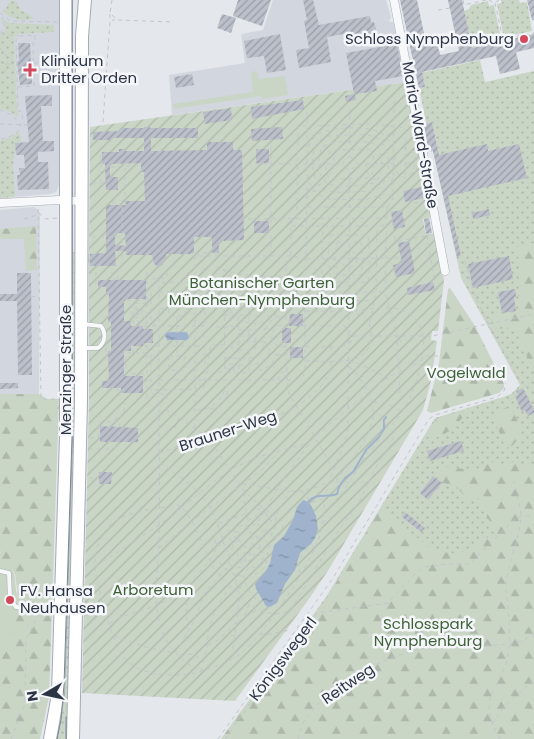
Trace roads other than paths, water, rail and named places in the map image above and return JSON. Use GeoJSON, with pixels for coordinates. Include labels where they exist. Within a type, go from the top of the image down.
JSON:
{"type":"FeatureCollection","features":[{"type":"Feature","properties":{"kind":"main road","name":"Menzinger Straße"},"geometry":{"type":"LineString","coordinates":[[50,739],[58,694],[66,437],[62,30],[66,0]]}},
{"type":"Feature","properties":{"kind":"main road","name":"Menzinger Straße"},"geometry":{"type":"LineString","coordinates":[[73,739],[81,348],[82,36],[85,0]]}},
{"type":"Feature","properties":{"kind":"street","name":"Maria-Ward-Straße"},"geometry":{"type":"LineString","coordinates":[[394,0],[445,271]]}},
{"type":"Feature","properties":{"kind":"street"},"geometry":{"type":"LineString","coordinates":[[0,203],[81,201]]}},
{"type":"Feature","properties":{"kind":"lane"},"geometry":{"type":"LineString","coordinates":[[81,324],[98,324],[104,332],[103,342],[98,348],[81,348]]}},
{"type":"Feature","properties":{"kind":"lane"},"geometry":{"type":"LineString","coordinates":[[0,571],[9,573],[10,599],[16,607],[61,608]]}},
{"type":"Feature","properties":{"kind":"water"},"geometry":{"type":"Polygon","coordinates":[[[167,332],[187,332],[189,338],[187,340],[167,340],[165,335],[167,332]]]}},
{"type":"Feature","properties":{"kind":"water"},"geometry":{"type":"Polygon","coordinates":[[[303,500],[311,505],[316,516],[318,529],[315,538],[300,553],[295,570],[285,584],[277,603],[270,607],[266,606],[255,584],[266,571],[274,545],[284,536],[293,520],[297,507],[303,500]]]}},
{"type":"Feature","properties":{"kind":"waterway"},"geometry":{"type":"LineString","coordinates":[[308,502],[318,496],[337,494],[345,478],[353,472],[366,450],[379,437],[384,429],[386,417]]}},
{"type":"Feature","properties":{"kind":"tram line"},"geometry":{"type":"LineString","coordinates":[[57,739],[61,720],[64,685],[72,437],[72,0]]}},
{"type":"Feature","properties":{"kind":"tram line"},"geometry":{"type":"LineString","coordinates":[[66,717],[66,739]]}},
{"type":"Feature","properties":{"kind":"place","name":"Schloss Nymphenburg"},"geometry":{"type":"Point","coordinates":[524,39]}},
{"type":"Feature","properties":{"kind":"place","name":"Klinikum Dritter Orden"},"geometry":{"type":"Point","coordinates":[30,70]}},
{"type":"Feature","properties":{"kind":"place","name":"FV. Hansa Neuhausen"},"geometry":{"type":"Point","coordinates":[10,600]}},
{"type":"Feature","properties":{"kind":"park label","name":"Botanischer Garten München-Nymphenburg"},"geometry":{"type":"Point","coordinates":[262,292]}},
{"type":"Feature","properties":{"kind":"park label","name":"Vogelwald"},"geometry":{"type":"Point","coordinates":[466,373]}},
{"type":"Feature","properties":{"kind":"park label","name":"Arboretum"},"geometry":{"type":"Point","coordinates":[153,590]}},
{"type":"Feature","properties":{"kind":"park label","name":"Schlosspark Nymphenburg"},"geometry":{"type":"Point","coordinates":[428,632]}}]}
